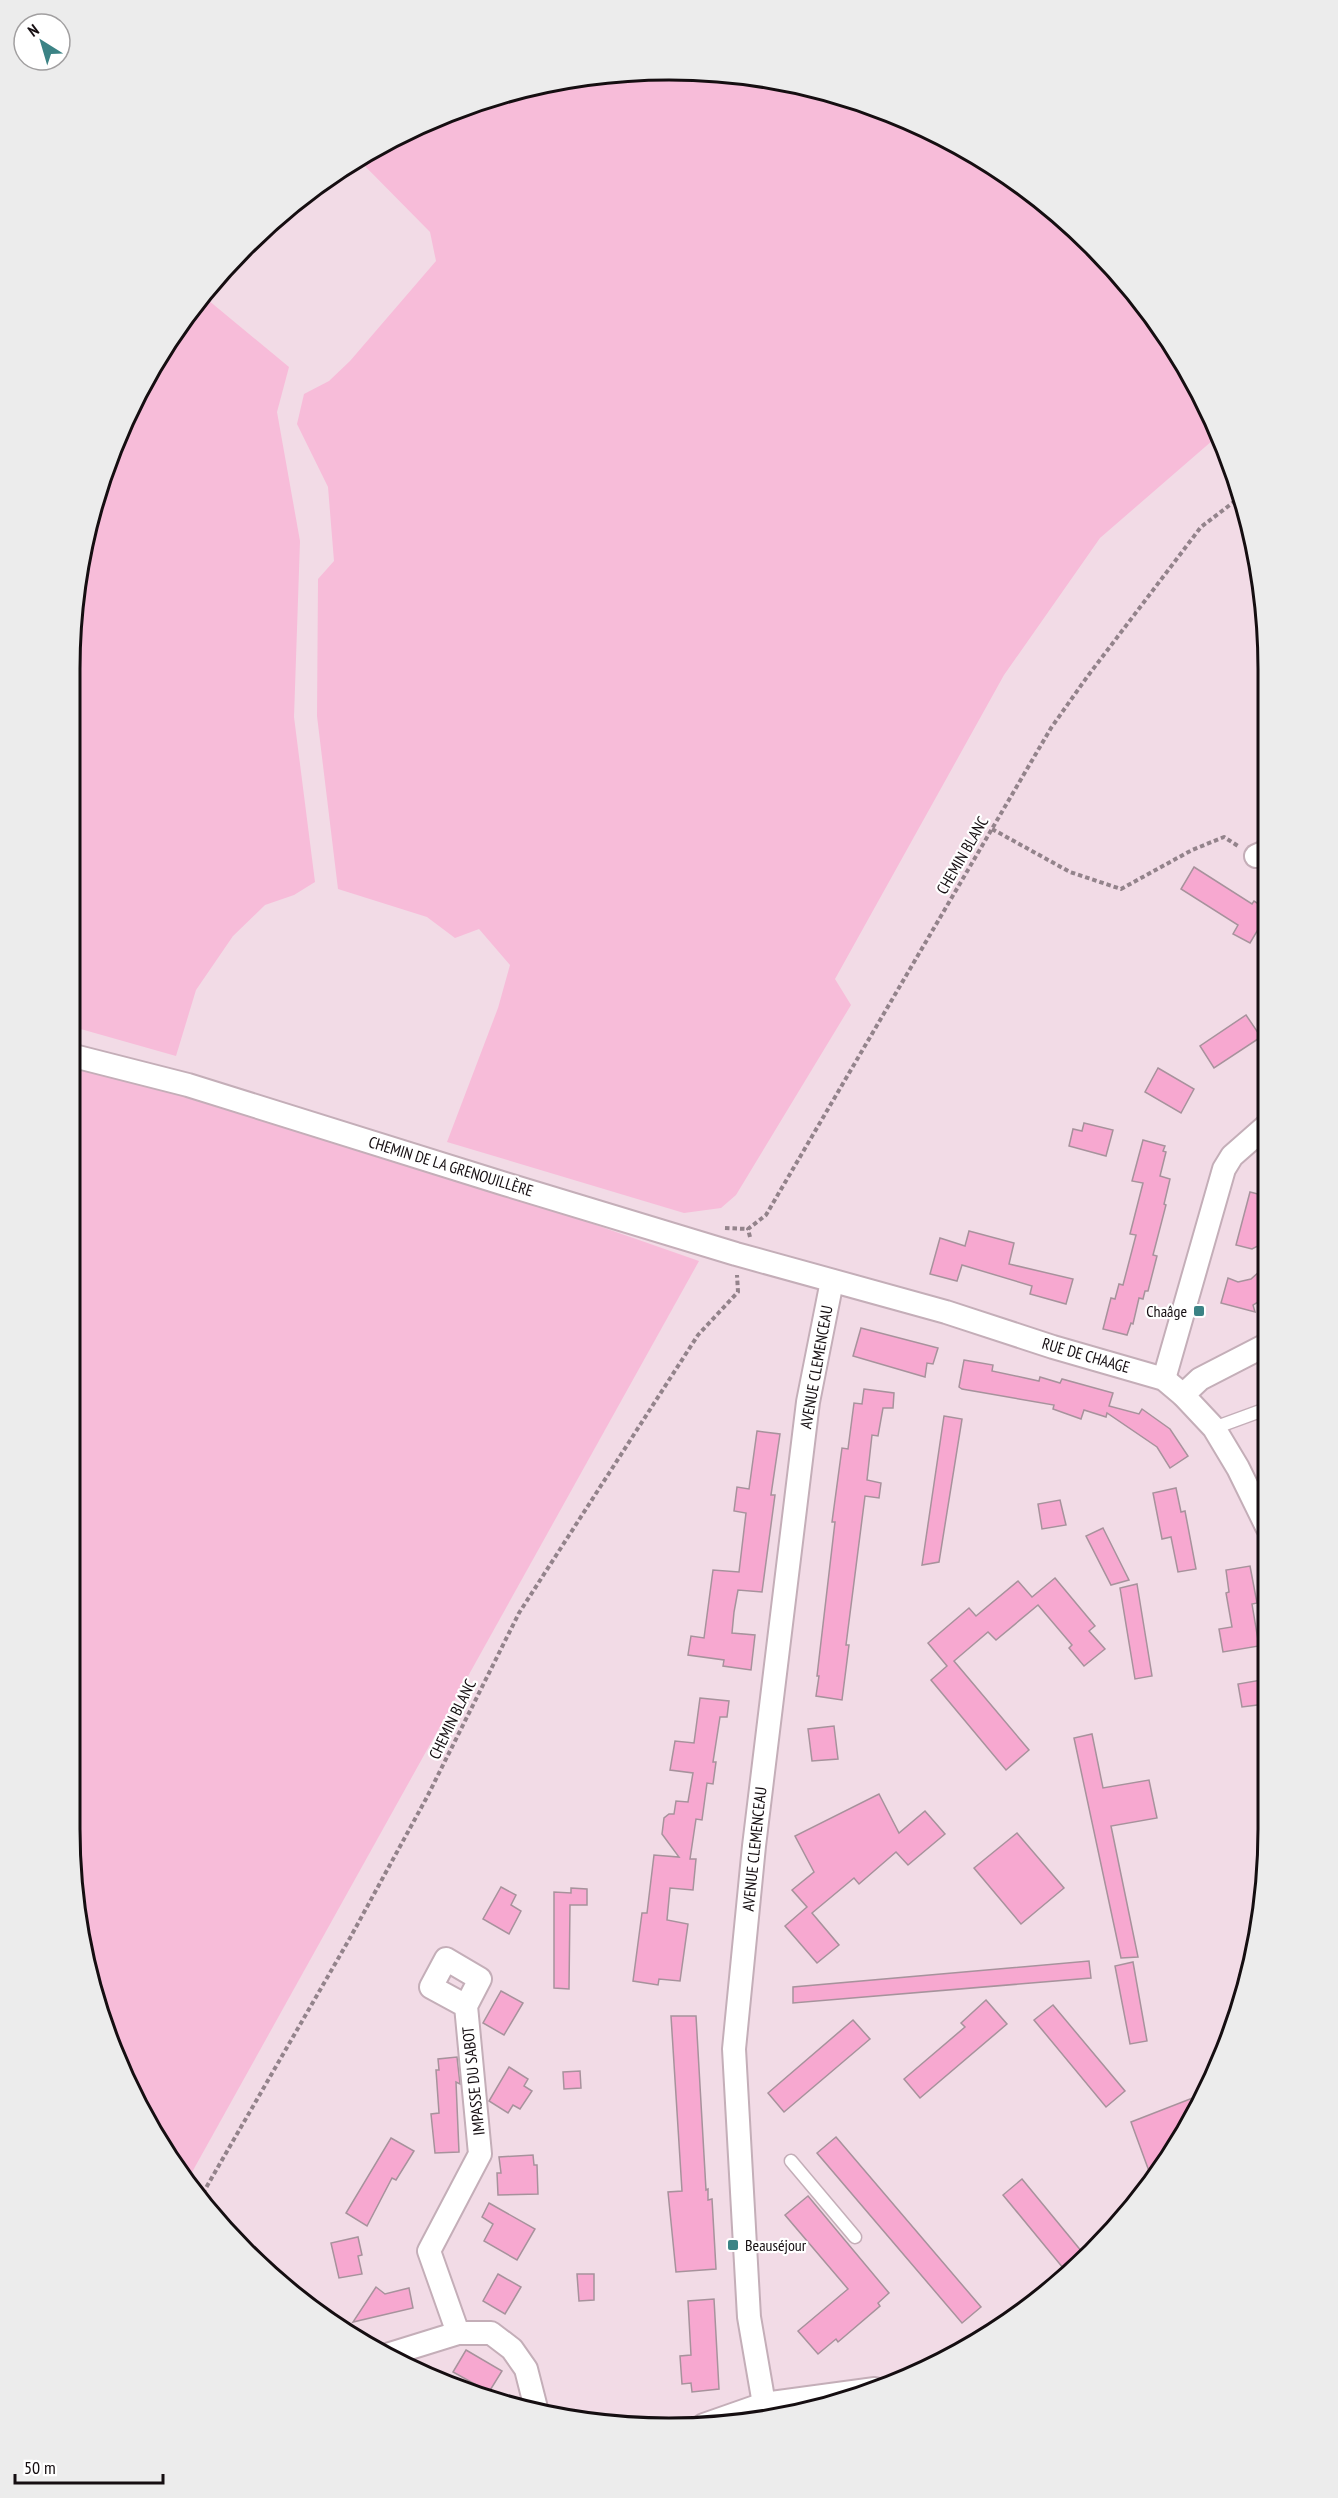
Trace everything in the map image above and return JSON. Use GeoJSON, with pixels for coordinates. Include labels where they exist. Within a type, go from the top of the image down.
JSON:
{"type":"FeatureCollection","features":[{"type":"Feature","properties":{"kind":"street","name":"CHEMIN DE LA GRENOUILLÈRE"},"geometry":{"type":"LineString","coordinates":[[80,1058],[188,1085],[506,1184],[832,1281]]}},
{"type":"Feature","properties":{"kind":"street"},"geometry":{"type":"LineString","coordinates":[[1164,1379],[1224,1169],[1232,1156],[1258,1133]]}},
{"type":"Feature","properties":{"kind":"street","name":"RUE DE CHAAGE"},"geometry":{"type":"LineString","coordinates":[[832,1281],[946,1312],[1053,1347],[1164,1379],[1183,1395],[1214,1428],[1258,1494]]}},
{"type":"Feature","properties":{"kind":"street","name":"AVENUE CLEMENCEAU"},"geometry":{"type":"LineString","coordinates":[[767,2410],[749,2317],[734,2049],[754,1846],[808,1402],[832,1281]]}},
{"type":"Feature","properties":{"kind":"street"},"geometry":{"type":"LineString","coordinates":[[1183,1395],[1200,1379],[1258,1349]]}},
{"type":"Feature","properties":{"kind":"street","name":"IMPASSE DU SABOT"},"geometry":{"type":"LineString","coordinates":[[458,2332],[429,2251],[480,2154],[466,2006]]}},
{"type":"Feature","properties":{"kind":"street"},"geometry":{"type":"LineString","coordinates":[[397,2352],[458,2332],[491,2333],[512,2349],[526,2369],[535,2402]]}},
{"type":"Feature","properties":{"kind":"lane"},"geometry":{"type":"LineString","coordinates":[[1214,1428],[1258,1412]]}},
{"type":"Feature","properties":{"kind":"lane"},"geometry":{"type":"LineString","coordinates":[[791,2162],[855,2237]]}},
{"type":"Feature","properties":{"kind":"path","name":"CHEMIN BLANC"},"geometry":{"type":"LineString","coordinates":[[748,1246],[751,1238],[748,1229],[766,1215],[1051,728],[1201,527],[1234,502]]}},
{"type":"Feature","properties":{"kind":"path"},"geometry":{"type":"LineString","coordinates":[[992,829],[1070,872],[1121,889],[1192,850],[1224,837],[1258,853]]}},
{"type":"Feature","properties":{"kind":"path","name":"CHEMIN BLANC"},"geometry":{"type":"LineString","coordinates":[[204,2191],[356,1928],[428,1797],[519,1613],[698,1335],[738,1292],[735,1280],[738,1268]]}},
{"type":"Feature","properties":{"kind":"shaded area"},"geometry":{"type":"Polygon","coordinates":[[[630,81],[708,81],[784,91],[822,100],[895,124],[964,158],[1028,201],[1058,226],[1086,252],[1137,310],[1180,374],[1213,440],[1100,538],[1004,675],[835,979],[851,1005],[736,1195],[721,1208],[684,1213],[447,1142],[498,1008],[510,965],[479,929],[455,938],[427,917],[338,889],[317,716],[318,579],[334,561],[328,487],[297,424],[304,394],[329,381],[350,361],[436,261],[430,232],[364,165],[408,140],[480,111],[554,91],[630,81]]]}},
{"type":"Feature","properties":{"kind":"shaded area"},"geometry":{"type":"Polygon","coordinates":[[[209,301],[289,367],[277,412],[300,541],[294,717],[315,882],[294,895],[265,905],[233,936],[196,990],[176,1056],[80,1029],[81,630],[91,554],[100,516],[124,443],[158,374],[209,301]]]}},
{"type":"Feature","properties":{"kind":"shaded area"},"geometry":{"type":"Polygon","coordinates":[[[80,1068],[159,1088],[496,1190],[699,1261],[191,2174],[158,2124],[124,2055],[100,1982],[91,1944],[81,1868],[80,1068]]]}},
{"type":"Feature","properties":{"kind":"building"},"geometry":{"type":"Polygon","coordinates":[[[1194,867],[1252,904],[1254,901],[1258,904],[1258,930],[1250,943],[1233,934],[1238,925],[1181,889],[1194,867]]]}},
{"type":"Feature","properties":{"kind":"building"},"geometry":{"type":"Polygon","coordinates":[[[1246,1015],[1258,1033],[1258,1039],[1214,1068],[1200,1046],[1246,1015]]]}},
{"type":"Feature","properties":{"kind":"building"},"geometry":{"type":"Polygon","coordinates":[[[1158,1068],[1194,1089],[1181,1113],[1145,1092],[1158,1068]]]}},
{"type":"Feature","properties":{"kind":"building"},"geometry":{"type":"Polygon","coordinates":[[[1084,1123],[1113,1130],[1106,1156],[1069,1146],[1073,1129],[1082,1131],[1084,1123]]]}},
{"type":"Feature","properties":{"kind":"building"},"geometry":{"type":"Polygon","coordinates":[[[1143,1140],[1165,1146],[1163,1151],[1166,1152],[1160,1176],[1170,1179],[1153,1255],[1157,1256],[1148,1291],[1145,1291],[1143,1299],[1139,1298],[1133,1324],[1131,1323],[1127,1335],[1103,1329],[1111,1298],[1115,1299],[1119,1284],[1123,1285],[1136,1235],[1130,1234],[1143,1183],[1132,1181],[1143,1140]]]}},
{"type":"Feature","properties":{"kind":"building"},"geometry":{"type":"Polygon","coordinates":[[[1250,1192],[1258,1194],[1258,1246],[1252,1249],[1236,1245],[1250,1192]]]}},
{"type":"Feature","properties":{"kind":"building"},"geometry":{"type":"Polygon","coordinates":[[[969,1231],[1014,1243],[1009,1264],[1073,1279],[1066,1304],[1030,1294],[1032,1286],[962,1265],[957,1281],[930,1274],[940,1238],[965,1246],[969,1231]]]}},
{"type":"Feature","properties":{"kind":"building"},"geometry":{"type":"Polygon","coordinates":[[[1258,1273],[1258,1302],[1253,1305],[1255,1312],[1221,1303],[1228,1278],[1238,1282],[1251,1279],[1258,1273]]]}},
{"type":"Feature","properties":{"kind":"building"},"geometry":{"type":"Polygon","coordinates":[[[861,1328],[938,1348],[933,1364],[927,1363],[925,1377],[853,1356],[861,1328]]]}},
{"type":"Feature","properties":{"kind":"building"},"geometry":{"type":"Polygon","coordinates":[[[964,1360],[993,1365],[992,1371],[1039,1381],[1040,1377],[1060,1383],[1062,1379],[1113,1393],[1109,1406],[1139,1414],[1142,1409],[1170,1429],[1188,1456],[1170,1468],[1157,1447],[1107,1413],[1106,1417],[1084,1410],[1081,1419],[1053,1409],[1054,1405],[962,1389],[959,1387],[964,1360]]]}},
{"type":"Feature","properties":{"kind":"building"},"geometry":{"type":"Polygon","coordinates":[[[864,1389],[894,1393],[893,1408],[883,1408],[878,1436],[872,1435],[867,1480],[881,1483],[879,1498],[865,1496],[846,1645],[849,1645],[842,1700],[816,1696],[819,1676],[817,1676],[835,1522],[832,1522],[842,1448],[848,1449],[854,1403],[862,1404],[864,1389]]]}},
{"type":"Feature","properties":{"kind":"building"},"geometry":{"type":"Polygon","coordinates":[[[944,1416],[962,1419],[939,1562],[922,1565],[944,1416]]]}},
{"type":"Feature","properties":{"kind":"building"},"geometry":{"type":"Polygon","coordinates":[[[757,1431],[780,1434],[771,1495],[775,1495],[762,1592],[738,1590],[734,1612],[732,1633],[755,1635],[751,1670],[723,1666],[724,1660],[688,1655],[691,1636],[704,1638],[713,1570],[739,1572],[746,1513],[734,1511],[737,1487],[749,1489],[757,1431]]]}},
{"type":"Feature","properties":{"kind":"building"},"geometry":{"type":"Polygon","coordinates":[[[1176,1488],[1181,1512],[1185,1511],[1196,1569],[1178,1572],[1171,1537],[1162,1539],[1153,1493],[1176,1488]]]}},
{"type":"Feature","properties":{"kind":"building"},"geometry":{"type":"Polygon","coordinates":[[[1060,1500],[1066,1525],[1042,1529],[1038,1504],[1060,1500]]]}},
{"type":"Feature","properties":{"kind":"building"},"geometry":{"type":"Polygon","coordinates":[[[1103,1528],[1129,1580],[1111,1585],[1086,1536],[1103,1528]]]}},
{"type":"Feature","properties":{"kind":"building"},"geometry":{"type":"Polygon","coordinates":[[[1250,1566],[1257,1603],[1252,1604],[1258,1646],[1223,1652],[1219,1629],[1232,1627],[1226,1593],[1229,1592],[1226,1570],[1250,1566]]]}},
{"type":"Feature","properties":{"kind":"building"},"geometry":{"type":"Polygon","coordinates":[[[1055,1578],[1095,1626],[1089,1631],[1105,1649],[1084,1666],[1069,1648],[1072,1645],[1038,1605],[996,1640],[988,1632],[954,1661],[1029,1750],[1006,1770],[931,1680],[947,1666],[928,1643],[969,1608],[976,1616],[1018,1581],[1032,1597],[1055,1578]]]}},
{"type":"Feature","properties":{"kind":"building"},"geometry":{"type":"Polygon","coordinates":[[[1137,1584],[1152,1676],[1135,1679],[1120,1588],[1137,1584]]]}},
{"type":"Feature","properties":{"kind":"building"},"geometry":{"type":"Polygon","coordinates":[[[1258,1681],[1258,1705],[1242,1707],[1238,1684],[1258,1681]]]}},
{"type":"Feature","properties":{"kind":"building"},"geometry":{"type":"Polygon","coordinates":[[[700,1698],[729,1701],[727,1717],[720,1717],[713,1762],[716,1762],[713,1784],[707,1783],[702,1820],[696,1819],[690,1859],[696,1859],[693,1890],[670,1888],[667,1920],[688,1924],[680,1981],[659,1979],[658,1985],[633,1981],[642,1913],[647,1913],[654,1855],[679,1857],[662,1834],[664,1818],[669,1814],[674,1814],[676,1801],[688,1802],[693,1773],[670,1770],[675,1741],[694,1743],[700,1698]]]}},
{"type":"Feature","properties":{"kind":"building"},"geometry":{"type":"Polygon","coordinates":[[[834,1726],[838,1759],[812,1761],[808,1729],[834,1726]]]}},
{"type":"Feature","properties":{"kind":"building"},"geometry":{"type":"Polygon","coordinates":[[[1092,1734],[1103,1788],[1149,1780],[1157,1818],[1111,1826],[1138,1957],[1121,1958],[1074,1738],[1092,1734]]]}},
{"type":"Feature","properties":{"kind":"building"},"geometry":{"type":"Polygon","coordinates":[[[879,1794],[899,1833],[925,1811],[945,1834],[908,1865],[896,1852],[859,1884],[854,1878],[812,1913],[839,1945],[817,1963],[785,1926],[807,1907],[792,1890],[814,1872],[795,1836],[879,1794]]]}},
{"type":"Feature","properties":{"kind":"building"},"geometry":{"type":"Polygon","coordinates":[[[1017,1833],[1064,1888],[1021,1924],[974,1868],[1017,1833]]]}},
{"type":"Feature","properties":{"kind":"building"},"geometry":{"type":"Polygon","coordinates":[[[501,1887],[516,1895],[511,1905],[521,1911],[509,1934],[483,1919],[501,1887]]]}},
{"type":"Feature","properties":{"kind":"building"},"geometry":{"type":"Polygon","coordinates":[[[571,1888],[587,1889],[587,1905],[570,1905],[569,1989],[554,1988],[554,1892],[571,1893],[571,1888]]]}},
{"type":"Feature","properties":{"kind":"building"},"geometry":{"type":"Polygon","coordinates":[[[1089,1961],[1091,1978],[793,2003],[793,1987],[1089,1961]]]}},
{"type":"Feature","properties":{"kind":"building"},"geometry":{"type":"Polygon","coordinates":[[[1133,1962],[1147,2041],[1130,2044],[1115,1966],[1133,1962]]]}},
{"type":"Feature","properties":{"kind":"building"},"geometry":{"type":"Polygon","coordinates":[[[501,1991],[523,2003],[504,2035],[483,2023],[501,1991]]]}},
{"type":"Feature","properties":{"kind":"building"},"geometry":{"type":"Polygon","coordinates":[[[986,2000],[1007,2024],[920,2098],[904,2079],[965,2027],[961,2023],[986,2000]]]}},
{"type":"Feature","properties":{"kind":"building"},"geometry":{"type":"Polygon","coordinates":[[[1053,2005],[1125,2091],[1106,2107],[1034,2020],[1053,2005]]]}},
{"type":"Feature","properties":{"kind":"building"},"geometry":{"type":"Polygon","coordinates":[[[671,2016],[696,2016],[706,2190],[708,2189],[708,2200],[712,2199],[716,2269],[676,2272],[668,2192],[682,2191],[671,2016]]]}},
{"type":"Feature","properties":{"kind":"building"},"geometry":{"type":"Polygon","coordinates":[[[853,2020],[870,2039],[784,2112],[768,2093],[853,2020]]]}},
{"type":"Feature","properties":{"kind":"building"},"geometry":{"type":"Polygon","coordinates":[[[457,2057],[460,2084],[456,2082],[459,2152],[435,2153],[431,2114],[439,2113],[436,2070],[439,2070],[438,2059],[457,2057]]]}},
{"type":"Feature","properties":{"kind":"building"},"geometry":{"type":"Polygon","coordinates":[[[509,2067],[528,2079],[524,2086],[532,2091],[520,2109],[513,2105],[508,2113],[489,2101],[509,2067]]]}},
{"type":"Feature","properties":{"kind":"building"},"geometry":{"type":"Polygon","coordinates":[[[580,2071],[581,2088],[564,2089],[563,2072],[580,2071]]]}},
{"type":"Feature","properties":{"kind":"building"},"geometry":{"type":"Polygon","coordinates":[[[1194,2097],[1180,2124],[1149,2171],[1131,2122],[1194,2097]]]}},
{"type":"Feature","properties":{"kind":"building"},"geometry":{"type":"Polygon","coordinates":[[[836,2137],[981,2307],[962,2323],[817,2153],[836,2137]]]}},
{"type":"Feature","properties":{"kind":"building"},"geometry":{"type":"Polygon","coordinates":[[[391,2138],[414,2151],[396,2180],[392,2178],[367,2226],[346,2213],[391,2138]]]}},
{"type":"Feature","properties":{"kind":"building"},"geometry":{"type":"Polygon","coordinates":[[[533,2155],[534,2165],[537,2165],[538,2194],[498,2195],[497,2173],[501,2173],[499,2157],[533,2155]]]}},
{"type":"Feature","properties":{"kind":"building"},"geometry":{"type":"Polygon","coordinates":[[[1022,2179],[1081,2251],[1063,2268],[1003,2195],[1022,2179]]]}},
{"type":"Feature","properties":{"kind":"building"},"geometry":{"type":"Polygon","coordinates":[[[808,2196],[889,2293],[878,2303],[880,2306],[838,2342],[836,2339],[818,2354],[798,2331],[848,2289],[785,2215],[808,2196]]]}},
{"type":"Feature","properties":{"kind":"building"},"geometry":{"type":"Polygon","coordinates":[[[489,2203],[535,2229],[517,2260],[484,2241],[493,2224],[482,2217],[489,2203]]]}},
{"type":"Feature","properties":{"kind":"building"},"geometry":{"type":"Polygon","coordinates":[[[358,2237],[362,2255],[358,2256],[362,2274],[339,2278],[331,2243],[358,2237]]]}},
{"type":"Feature","properties":{"kind":"building"},"geometry":{"type":"Polygon","coordinates":[[[498,2274],[521,2287],[505,2314],[483,2301],[498,2274]]]}},
{"type":"Feature","properties":{"kind":"building"},"geometry":{"type":"Polygon","coordinates":[[[577,2274],[594,2274],[594,2300],[579,2301],[577,2274]]]}},
{"type":"Feature","properties":{"kind":"building"},"geometry":{"type":"Polygon","coordinates":[[[376,2287],[385,2294],[409,2288],[413,2308],[353,2322],[376,2287]]]}},
{"type":"Feature","properties":{"kind":"building"},"geometry":{"type":"Polygon","coordinates":[[[714,2299],[719,2389],[692,2392],[691,2383],[682,2384],[680,2356],[691,2355],[688,2301],[714,2299]]]}},
{"type":"Feature","properties":{"kind":"building"},"geometry":{"type":"Polygon","coordinates":[[[466,2350],[502,2371],[490,2390],[453,2372],[466,2350]]]}},
{"type":"Feature","properties":{"kind":"place","name":"Chaâge"},"geometry":{"type":"Point","coordinates":[1199,1311]}},
{"type":"Feature","properties":{"kind":"place","name":"Beauséjour"},"geometry":{"type":"Point","coordinates":[733,2245]}}]}
